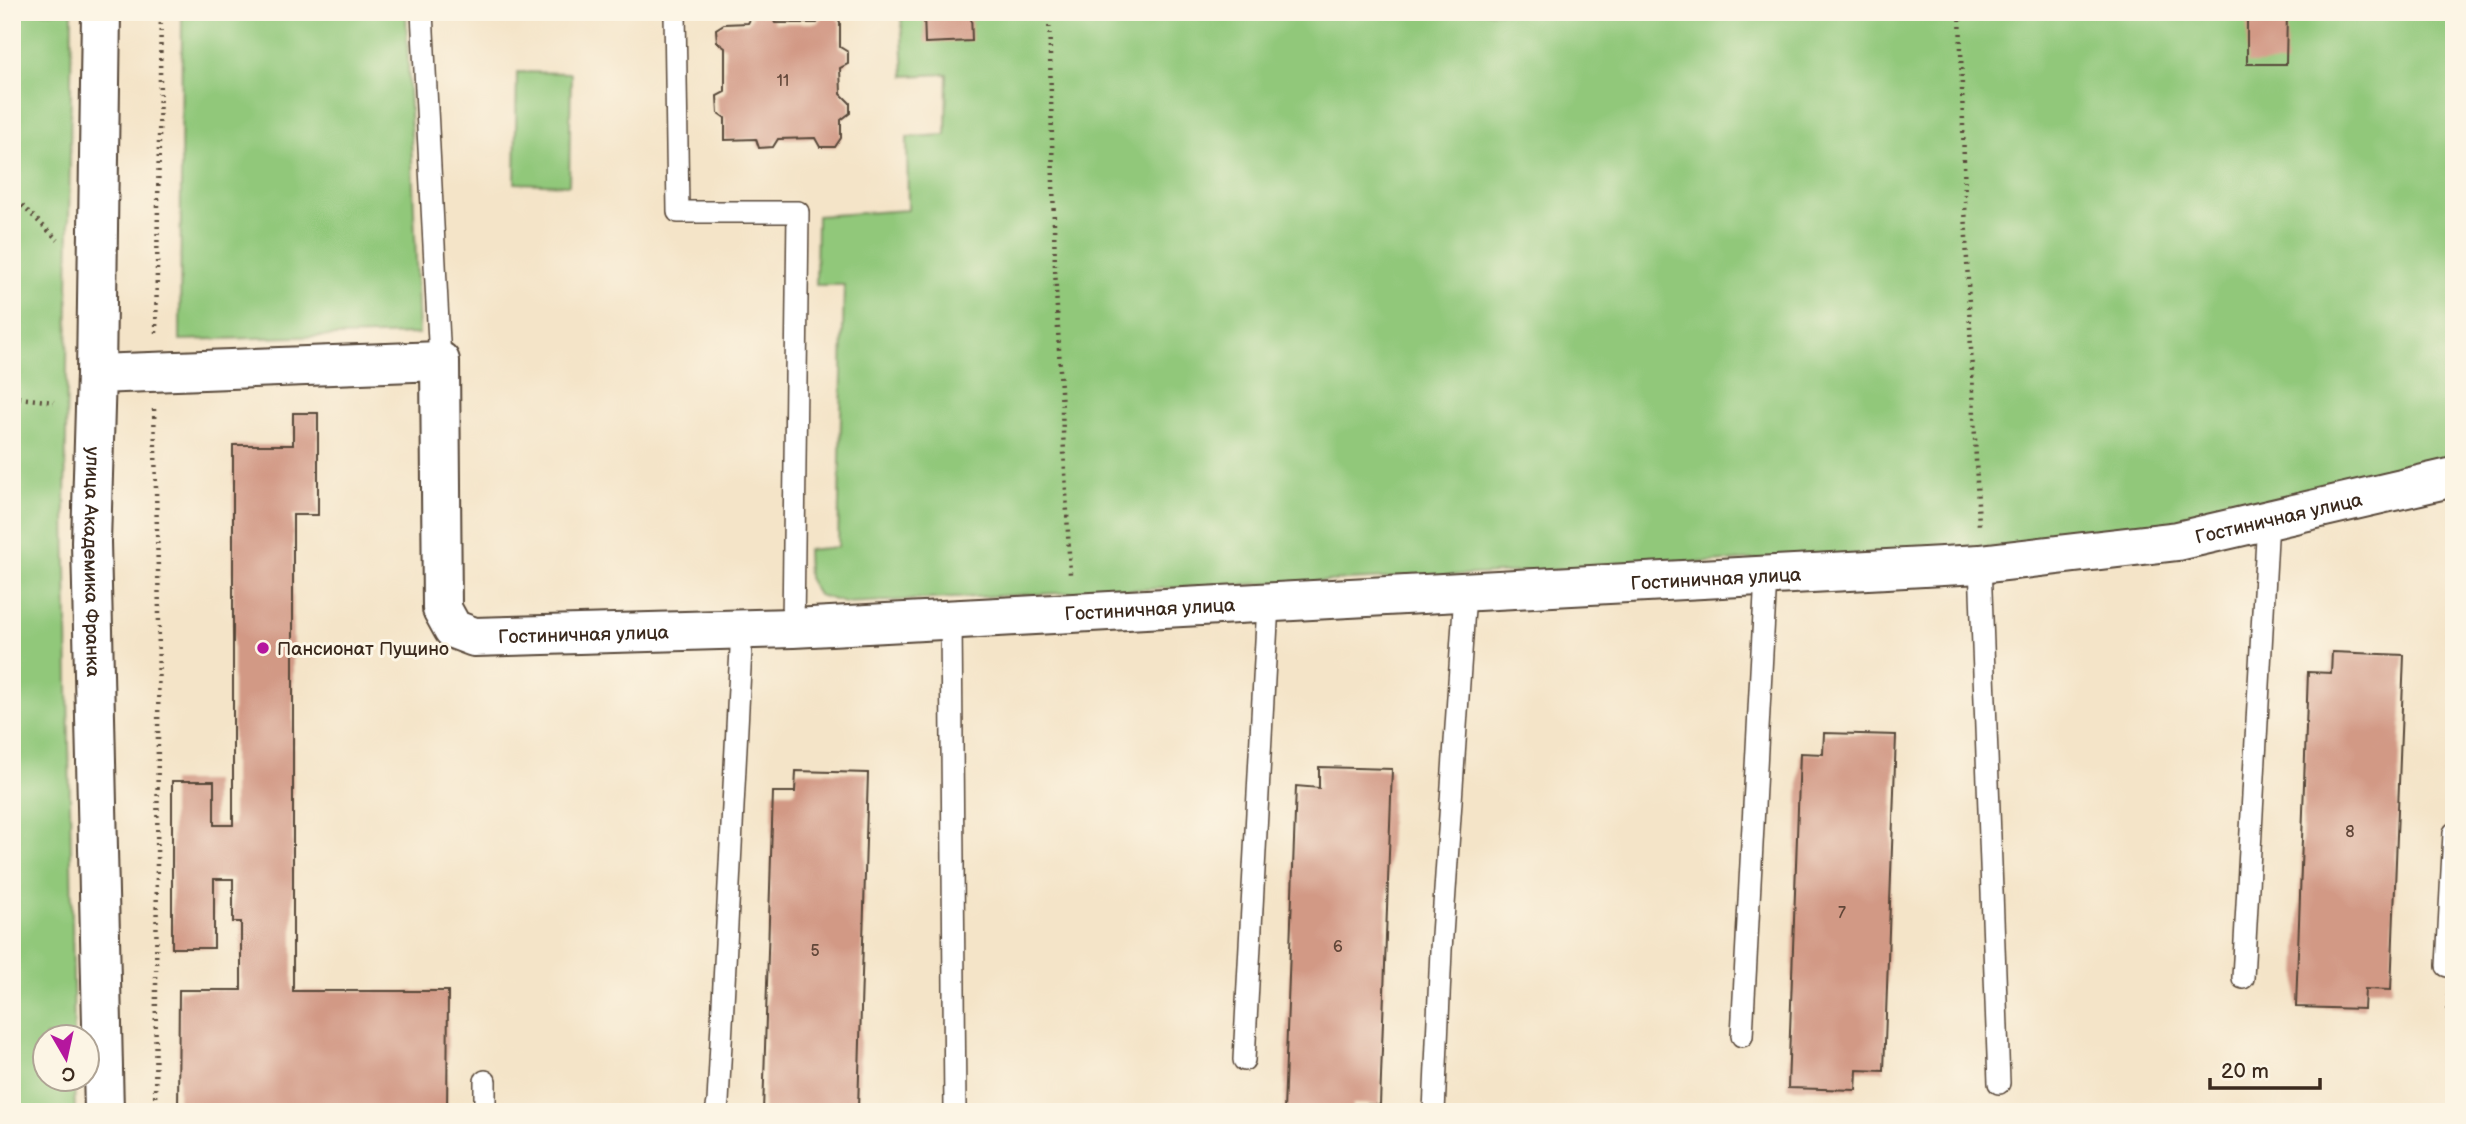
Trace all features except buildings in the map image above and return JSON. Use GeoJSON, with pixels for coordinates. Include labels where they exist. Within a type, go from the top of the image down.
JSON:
{"type":"FeatureCollection","features":[{"type":"Feature","properties":{"kind":"street","name":"улица Академика Франка"},"geometry":{"type":"LineString","coordinates":[[101,12],[91,542],[104,1112]]}},
{"type":"Feature","properties":{"kind":"street"},"geometry":{"type":"LineString","coordinates":[[96,374],[440,361]]}},
{"type":"Feature","properties":{"kind":"street","name":"Гостиничная улица"},"geometry":{"type":"LineString","coordinates":[[440,361],[442,609],[453,629],[474,637],[793,628],[1980,564],[2178,541],[2454,477]]}},
{"type":"Feature","properties":{"kind":"lane"},"geometry":{"type":"LineString","coordinates":[[422,12],[440,361]]}},
{"type":"Feature","properties":{"kind":"lane"},"geometry":{"type":"LineString","coordinates":[[675,12],[678,212],[798,212],[793,628]]}},
{"type":"Feature","properties":{"kind":"lane"},"geometry":{"type":"LineString","coordinates":[[2244,978],[2268,520]]}},
{"type":"Feature","properties":{"kind":"lane"},"geometry":{"type":"LineString","coordinates":[[1980,564],[1999,1083]]}},
{"type":"Feature","properties":{"kind":"lane"},"geometry":{"type":"LineString","coordinates":[[1742,1036],[1766,576]]}},
{"type":"Feature","properties":{"kind":"lane"},"geometry":{"type":"LineString","coordinates":[[1434,1112],[1441,950],[1465,593]]}},
{"type":"Feature","properties":{"kind":"lane"},"geometry":{"type":"LineString","coordinates":[[1244,1060],[1268,603]]}},
{"type":"Feature","properties":{"kind":"lane"},"geometry":{"type":"LineString","coordinates":[[951,619],[955,1112]]}},
{"type":"Feature","properties":{"kind":"lane"},"geometry":{"type":"LineString","coordinates":[[716,1112],[719,1102],[742,629]]}},
{"type":"Feature","properties":{"kind":"lane"},"geometry":{"type":"LineString","coordinates":[[2447,966],[2454,833]]}},
{"type":"Feature","properties":{"kind":"lane"},"geometry":{"type":"LineString","coordinates":[[485,1081],[485,1112]]}},
{"type":"Feature","properties":{"kind":"path"},"geometry":{"type":"LineString","coordinates":[[155,1112],[159,625],[155,371],[161,12]]}},
{"type":"Feature","properties":{"kind":"path"},"geometry":{"type":"LineString","coordinates":[[1049,12],[1056,282],[1072,613]]}},
{"type":"Feature","properties":{"kind":"path"},"geometry":{"type":"LineString","coordinates":[[1960,12],[1966,238],[1980,564]]}},
{"type":"Feature","properties":{"kind":"path"},"geometry":{"type":"LineString","coordinates":[[12,196],[97,276]]}},
{"type":"Feature","properties":{"kind":"path"},"geometry":{"type":"LineString","coordinates":[[12,397],[54,402]]}},
{"type":"Feature","properties":{"kind":"path"},"geometry":{"type":"LineString","coordinates":[[2447,966],[2451,1112]]}},
{"type":"Feature","properties":{"kind":"green space"},"geometry":{"type":"Polygon","coordinates":[[[12,12],[72,12],[65,508],[74,1023],[32,1023],[32,1092],[74,1092],[75,1112],[12,1112],[12,12]]]}},
{"type":"Feature","properties":{"kind":"green space"},"geometry":{"type":"Polygon","coordinates":[[[182,12],[406,12],[419,334],[180,340],[182,12]]]}},
{"type":"Feature","properties":{"kind":"green space"},"geometry":{"type":"Polygon","coordinates":[[[901,12],[2454,12],[2454,461],[2179,527],[2016,546],[845,603],[818,595],[808,578],[807,550],[838,547],[844,285],[816,285],[817,216],[908,210],[907,137],[946,135],[947,74],[904,76],[901,12]]]}},
{"type":"Feature","properties":{"kind":"green space"},"geometry":{"type":"Polygon","coordinates":[[[517,72],[571,73],[569,185],[515,183],[517,72]]]}},
{"type":"Feature","properties":{"kind":"place","name":"Пансионат Пущино"},"geometry":{"type":"Point","coordinates":[263,648]}}]}
